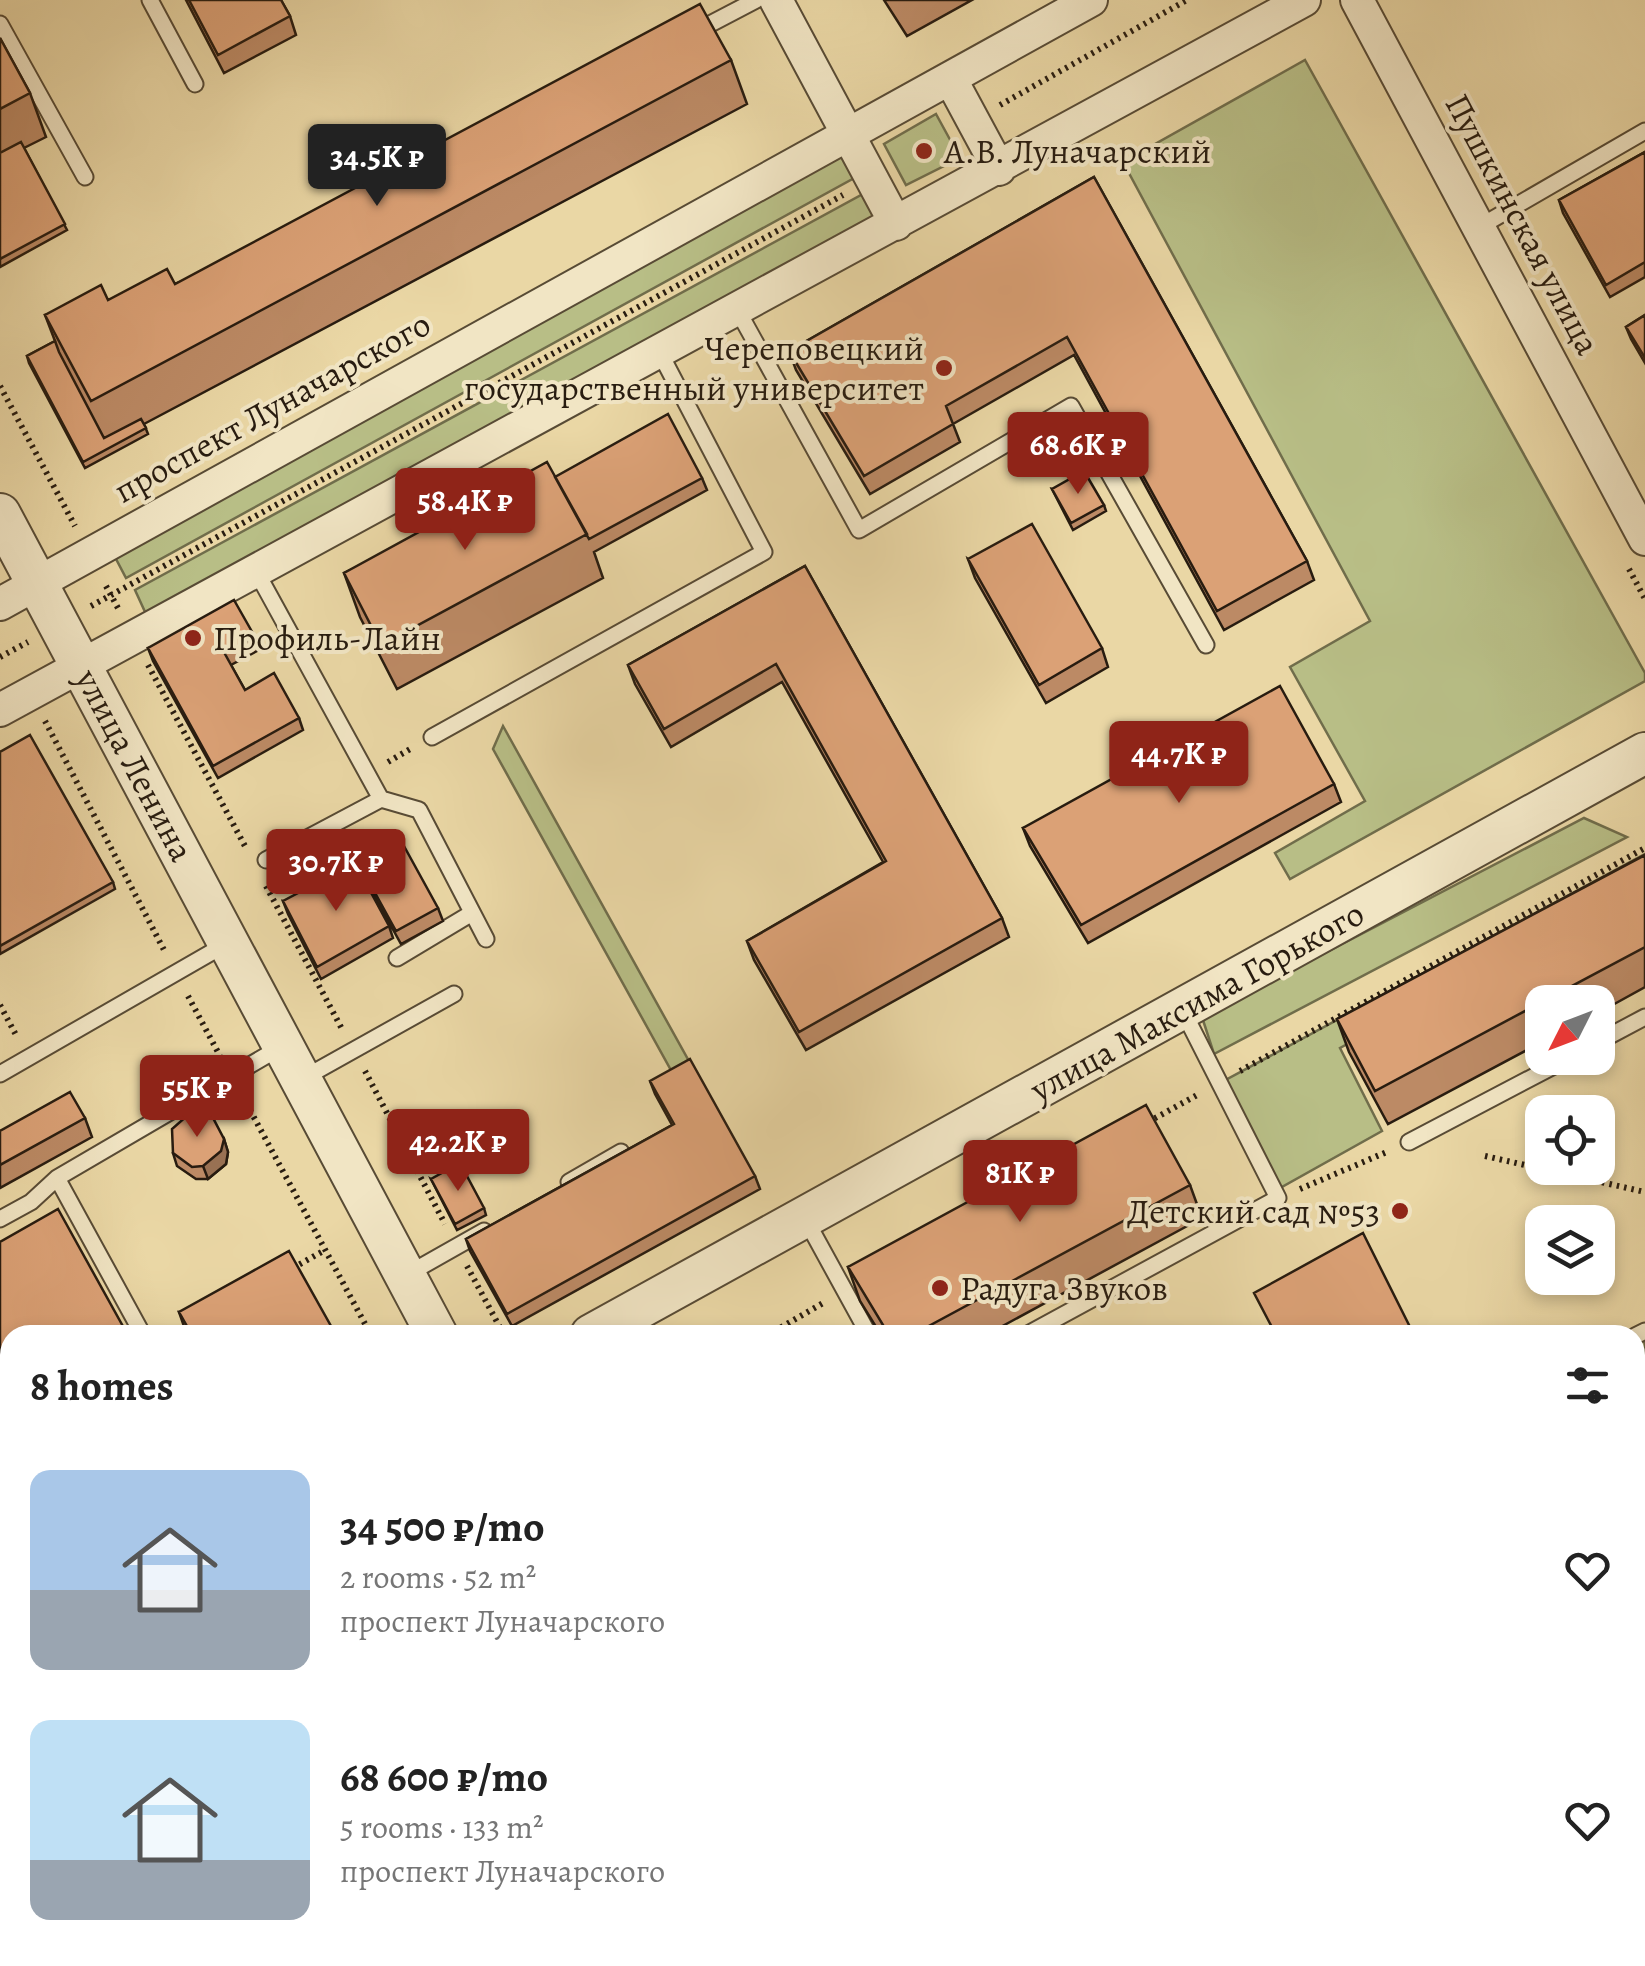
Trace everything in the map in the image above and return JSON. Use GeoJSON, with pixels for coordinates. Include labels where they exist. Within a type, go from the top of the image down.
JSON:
{"type":"FeatureCollection","features":[{"type":"Feature","properties":{"kind":"street"},"geometry":{"type":"LineString","coordinates":[[776,0],[896,224]]}},
{"type":"Feature","properties":{"kind":"street","name":"проспект Луначарского"},"geometry":{"type":"LineString","coordinates":[[0,604],[1092,0]]}},
{"type":"Feature","properties":{"kind":"street"},"geometry":{"type":"LineString","coordinates":[[0,710],[1304,0]]}},
{"type":"Feature","properties":{"kind":"street","name":"Пушкинская улица"},"geometry":{"type":"LineString","coordinates":[[1357,0],[1645,539]]}},
{"type":"Feature","properties":{"kind":"street"},"geometry":{"type":"LineString","coordinates":[[950,78],[999,169]]}},
{"type":"Feature","properties":{"kind":"street","name":"улица Ленина"},"geometry":{"type":"LineString","coordinates":[[0,514],[432,1325]]}},
{"type":"Feature","properties":{"kind":"street","name":"улица Максима Горького"},"geometry":{"type":"LineString","coordinates":[[609,1325],[1645,753]]}},
{"type":"Feature","properties":{"kind":"lane"},"geometry":{"type":"LineString","coordinates":[[150,0],[195,84]]}},
{"type":"Feature","properties":{"kind":"lane"},"geometry":{"type":"LineString","coordinates":[[686,37],[756,0]]}},
{"type":"Feature","properties":{"kind":"lane"},"geometry":{"type":"LineString","coordinates":[[0,24],[85,177]]}},
{"type":"Feature","properties":{"kind":"lane"},"geometry":{"type":"LineString","coordinates":[[1481,226],[1645,132]]}},
{"type":"Feature","properties":{"kind":"lane"},"geometry":{"type":"LineString","coordinates":[[738,311],[859,530],[1071,406],[1206,645]]}},
{"type":"Feature","properties":{"kind":"lane"},"geometry":{"type":"LineString","coordinates":[[432,737],[764,552],[660,353]]}},
{"type":"Feature","properties":{"kind":"lane"},"geometry":{"type":"LineString","coordinates":[[256,571],[365,774],[381,799],[419,810],[486,940]]}},
{"type":"Feature","properties":{"kind":"lane"},"geometry":{"type":"LineString","coordinates":[[259,865],[381,799]]}},
{"type":"Feature","properties":{"kind":"lane"},"geometry":{"type":"LineString","coordinates":[[397,958],[472,912]]}},
{"type":"Feature","properties":{"kind":"lane"},"geometry":{"type":"LineString","coordinates":[[0,1074],[229,942]]}},
{"type":"Feature","properties":{"kind":"lane"},"geometry":{"type":"LineString","coordinates":[[0,1219],[31,1202],[57,1178],[293,1062],[353,1050],[454,994]]}},
{"type":"Feature","properties":{"kind":"lane"},"geometry":{"type":"LineString","coordinates":[[1044,1325],[1278,1198],[1182,1010]]}},
{"type":"Feature","properties":{"kind":"lane"},"geometry":{"type":"LineString","coordinates":[[1615,1033],[1645,1017]]}},
{"type":"Feature","properties":{"kind":"lane"},"geometry":{"type":"LineString","coordinates":[[1409,1142],[1536,1075]]}},
{"type":"Feature","properties":{"kind":"lane"},"geometry":{"type":"LineString","coordinates":[[556,1190],[622,1152]]}},
{"type":"Feature","properties":{"kind":"lane"},"geometry":{"type":"LineString","coordinates":[[57,1178],[137,1325]]}},
{"type":"Feature","properties":{"kind":"lane"},"geometry":{"type":"LineString","coordinates":[[805,1217],[863,1325]]}},
{"type":"Feature","properties":{"kind":"lane"},"geometry":{"type":"LineString","coordinates":[[406,1274],[506,1218]]}},
{"type":"Feature","properties":{"kind":"path"},"geometry":{"type":"LineString","coordinates":[[973,120],[1187,0]]}},
{"type":"Feature","properties":{"kind":"path"},"geometry":{"type":"LineString","coordinates":[[0,657],[871,180]]}},
{"type":"Feature","properties":{"kind":"path"},"geometry":{"type":"LineString","coordinates":[[0,386],[259,865],[499,1325]]}},
{"type":"Feature","properties":{"kind":"path"},"geometry":{"type":"LineString","coordinates":[[365,774],[432,737]]}},
{"type":"Feature","properties":{"kind":"path"},"geometry":{"type":"LineString","coordinates":[[1278,1198],[1409,1142]]}},
{"type":"Feature","properties":{"kind":"path"},"geometry":{"type":"LineString","coordinates":[[1486,1156],[1645,1192]]}},
{"type":"Feature","properties":{"kind":"path"},"geometry":{"type":"LineString","coordinates":[[292,1270],[325,1250]]}},
{"type":"Feature","properties":{"kind":"green space"},"geometry":{"type":"Polygon","coordinates":[[[1305,60],[1645,673],[1645,681],[1290,879],[1275,853],[1365,801],[1290,667],[1370,621],[1123,162],[1305,60]]]}},
{"type":"Feature","properties":{"kind":"green space"},"geometry":{"type":"Polygon","coordinates":[[[936,114],[960,158],[906,185],[884,144],[936,114]]]}},
{"type":"Feature","properties":{"kind":"green space"},"geometry":{"type":"Polygon","coordinates":[[[842,155],[856,177],[126,578],[115,557],[842,155]]]}},
{"type":"Feature","properties":{"kind":"green space"},"geometry":{"type":"Polygon","coordinates":[[[863,194],[877,220],[146,614],[135,590],[863,194]]]}},
{"type":"Feature","properties":{"kind":"green space"},"geometry":{"type":"Polygon","coordinates":[[[503,726],[695,1072],[677,1081],[493,749],[503,726]]]}},
{"type":"Feature","properties":{"kind":"green space"},"geometry":{"type":"Polygon","coordinates":[[[1584,818],[1627,837],[1214,1054],[1202,1017],[1584,818]]]}},
{"type":"Feature","properties":{"kind":"green space"},"geometry":{"type":"Polygon","coordinates":[[[1645,854],[1645,883],[1340,1048],[1382,1131],[1280,1188],[1220,1083],[1645,854]]]}},
{"type":"Feature","properties":{"kind":"building"},"geometry":{"type":"Polygon","coordinates":[[[189,0],[281,0],[290,16],[218,55],[189,0]]]}},
{"type":"Feature","properties":{"kind":"building"},"geometry":{"type":"Polygon","coordinates":[[[700,4],[731,60],[91,401],[45,315],[101,285],[108,300],[167,269],[175,284],[700,4]]]}},
{"type":"Feature","properties":{"kind":"building"},"geometry":{"type":"Polygon","coordinates":[[[0,38],[30,93],[0,109],[0,38]]]}},
{"type":"Feature","properties":{"kind":"building"},"geometry":{"type":"Polygon","coordinates":[[[21,142],[65,224],[0,259],[0,153],[21,142]]]}},
{"type":"Feature","properties":{"kind":"building"},"geometry":{"type":"Polygon","coordinates":[[[1645,152],[1645,262],[1606,285],[1559,200],[1645,152]]]}},
{"type":"Feature","properties":{"kind":"building"},"geometry":{"type":"Polygon","coordinates":[[[1094,177],[1307,561],[1217,611],[1067,337],[946,406],[953,424],[864,476],[789,351],[1094,177]]]}},
{"type":"Feature","properties":{"kind":"building"},"geometry":{"type":"Polygon","coordinates":[[[1645,315],[1645,358],[1626,327],[1645,315]]]}},
{"type":"Feature","properties":{"kind":"building"},"geometry":{"type":"Polygon","coordinates":[[[55,341],[104,438],[141,419],[146,428],[83,462],[27,356],[55,341]]]}},
{"type":"Feature","properties":{"kind":"building"},"geometry":{"type":"Polygon","coordinates":[[[668,414],[702,478],[589,539],[555,477],[668,414]]]}},
{"type":"Feature","properties":{"kind":"building"},"geometry":{"type":"Polygon","coordinates":[[[547,462],[587,534],[381,645],[344,573],[547,462]]]}},
{"type":"Feature","properties":{"kind":"building"},"geometry":{"type":"Polygon","coordinates":[[[1084,471],[1104,505],[1071,523],[1052,489],[1084,471]]]}},
{"type":"Feature","properties":{"kind":"building"},"geometry":{"type":"Polygon","coordinates":[[[1032,524],[1102,648],[1039,685],[968,559],[1032,524]]]}},
{"type":"Feature","properties":{"kind":"building"},"geometry":{"type":"Polygon","coordinates":[[[805,566],[1002,918],[799,1032],[747,941],[886,861],[776,664],[664,729],[628,665],[805,566]]]}},
{"type":"Feature","properties":{"kind":"building"},"geometry":{"type":"Polygon","coordinates":[[[234,600],[255,637],[225,654],[245,690],[274,673],[299,718],[213,766],[148,648],[234,600]]]}},
{"type":"Feature","properties":{"kind":"building"},"geometry":{"type":"Polygon","coordinates":[[[1280,686],[1334,784],[1081,925],[1023,828],[1280,686]]]}},
{"type":"Feature","properties":{"kind":"building"},"geometry":{"type":"Polygon","coordinates":[[[30,735],[113,882],[0,946],[0,752],[30,735]]]}},
{"type":"Feature","properties":{"kind":"building"},"geometry":{"type":"Polygon","coordinates":[[[399,837],[438,908],[396,931],[357,860],[399,837]]]}},
{"type":"Feature","properties":{"kind":"building"},"geometry":{"type":"Polygon","coordinates":[[[1645,855],[1645,947],[1574,985],[1525,985],[1525,1011],[1375,1091],[1337,1019],[1645,855]]]}},
{"type":"Feature","properties":{"kind":"building"},"geometry":{"type":"Polygon","coordinates":[[[355,863],[389,926],[317,967],[283,901],[355,863]]]}},
{"type":"Feature","properties":{"kind":"building"},"geometry":{"type":"Polygon","coordinates":[[[690,1059],[755,1176],[507,1314],[466,1239],[674,1124],[650,1081],[690,1059]]]}},
{"type":"Feature","properties":{"kind":"building"},"geometry":{"type":"Polygon","coordinates":[[[70,1092],[85,1118],[0,1165],[0,1131],[70,1092]]]}},
{"type":"Feature","properties":{"kind":"building"},"geometry":{"type":"Polygon","coordinates":[[[1146,1105],[1190,1185],[931,1325],[883,1325],[848,1267],[1146,1105]]]}},
{"type":"Feature","properties":{"kind":"building"},"geometry":{"type":"Polygon","coordinates":[[[189,1114],[213,1118],[224,1139],[221,1151],[203,1166],[192,1167],[173,1153],[172,1129],[189,1114]]]}},
{"type":"Feature","properties":{"kind":"building"},"geometry":{"type":"Polygon","coordinates":[[[460,1163],[484,1208],[455,1224],[431,1179],[460,1163]]]}},
{"type":"Feature","properties":{"kind":"building"},"geometry":{"type":"Polygon","coordinates":[[[58,1209],[122,1325],[0,1325],[0,1242],[58,1209]]]}},
{"type":"Feature","properties":{"kind":"building"},"geometry":{"type":"Polygon","coordinates":[[[1363,1233],[1409,1325],[1271,1325],[1254,1293],[1363,1233]]]}},
{"type":"Feature","properties":{"kind":"building"},"geometry":{"type":"Polygon","coordinates":[[[289,1251],[330,1325],[186,1325],[179,1312],[289,1251]]]}},
{"type":"Feature","properties":{"kind":"place","name":"А.В. Луначарский"},"geometry":{"type":"Point","coordinates":[924,151]}},
{"type":"Feature","properties":{"kind":"place","name":"Череповецкий государственный университет"},"geometry":{"type":"Point","coordinates":[944,368]}},
{"type":"Feature","properties":{"kind":"place","name":"Профиль-Лайн"},"geometry":{"type":"Point","coordinates":[193,638]}},
{"type":"Feature","properties":{"kind":"place","name":"Детский сад №53"},"geometry":{"type":"Point","coordinates":[1400,1211]}},
{"type":"Feature","properties":{"kind":"place","name":"Радуга Звуков"},"geometry":{"type":"Point","coordinates":[940,1288]}}]}
